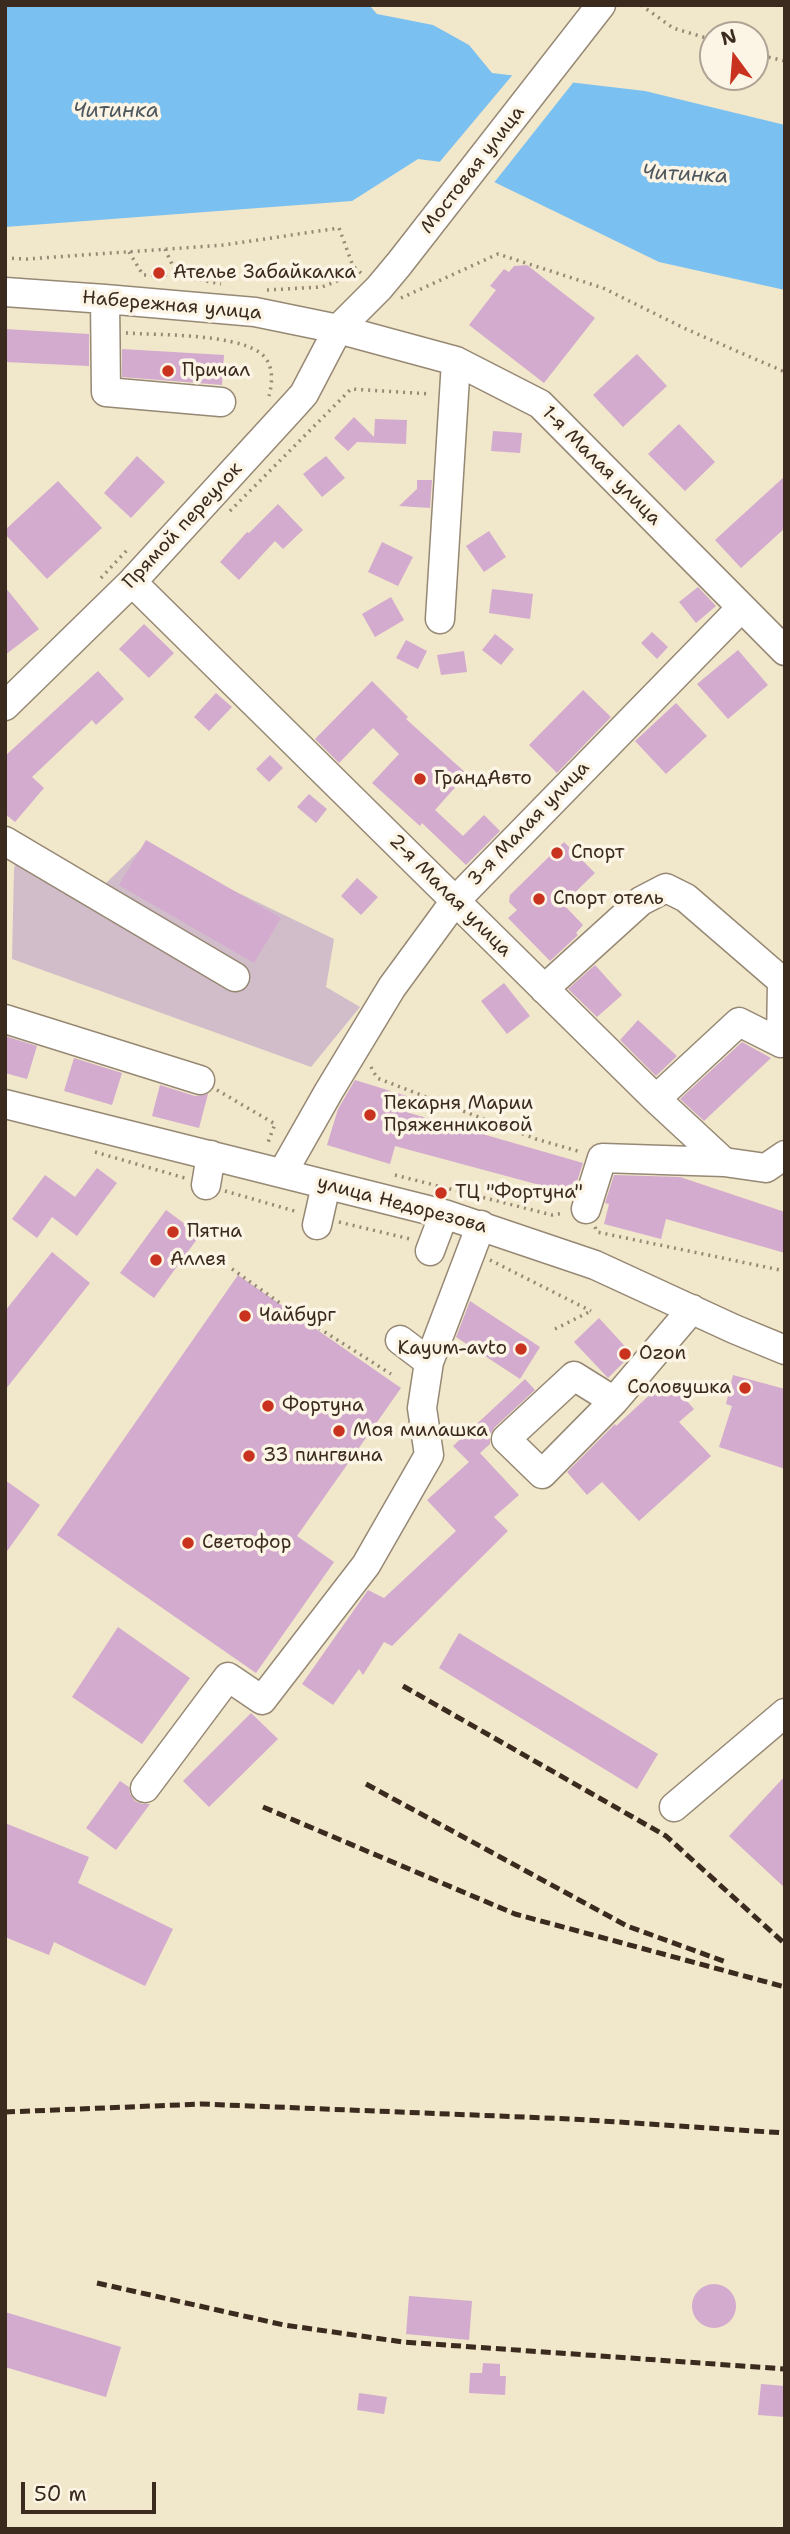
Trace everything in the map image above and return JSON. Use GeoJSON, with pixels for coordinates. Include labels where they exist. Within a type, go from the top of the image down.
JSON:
{"type":"FeatureCollection","features":[{"type":"Feature","properties":{"kind":"street","name":"Мостовая улица"},"geometry":{"type":"LineString","coordinates":[[338,329],[399,264],[601,5]]}},
{"type":"Feature","properties":{"kind":"street","name":"Набережная улица"},"geometry":{"type":"LineString","coordinates":[[5,292],[256,312],[338,329]]}},
{"type":"Feature","properties":{"kind":"street"},"geometry":{"type":"LineString","coordinates":[[105,299],[106,392],[221,402]]}},
{"type":"Feature","properties":{"kind":"street","name":"1-я Малая улица"},"geometry":{"type":"LineString","coordinates":[[338,329],[456,361],[540,404],[785,652]]}},
{"type":"Feature","properties":{"kind":"street","name":"Прямой переулок"},"geometry":{"type":"LineString","coordinates":[[6,705],[132,582],[304,394],[338,329]]}},
{"type":"Feature","properties":{"kind":"street"},"geometry":{"type":"LineString","coordinates":[[440,619],[456,361]]}},
{"type":"Feature","properties":{"kind":"street","name":"2-я Малая улица"},"geometry":{"type":"LineString","coordinates":[[132,582],[656,1099],[724,1162]]}},
{"type":"Feature","properties":{"kind":"street","name":"3-я Малая улица"},"geometry":{"type":"LineString","coordinates":[[283,1172],[392,987],[455,901],[741,608]]}},
{"type":"Feature","properties":{"kind":"street"},"geometry":{"type":"LineString","coordinates":[[5,841],[235,977]]}},
{"type":"Feature","properties":{"kind":"street"},"geometry":{"type":"LineString","coordinates":[[544,989],[641,901],[666,888],[686,898],[782,981],[783,1042],[739,1022],[656,1099]]}},
{"type":"Feature","properties":{"kind":"street"},"geometry":{"type":"LineString","coordinates":[[5,1019],[200,1080]]}},
{"type":"Feature","properties":{"kind":"street","name":"улица Недорезова"},"geometry":{"type":"LineString","coordinates":[[5,1104],[283,1172],[481,1225],[595,1265],[785,1350]]}},
{"type":"Feature","properties":{"kind":"street"},"geometry":{"type":"LineString","coordinates":[[202,1184],[211,1155]]}},
{"type":"Feature","properties":{"kind":"street"},"geometry":{"type":"LineString","coordinates":[[586,1209],[602,1158],[724,1162],[766,1168],[785,1155]]}},
{"type":"Feature","properties":{"kind":"street"},"geometry":{"type":"LineString","coordinates":[[320,1220],[326,1185]]}},
{"type":"Feature","properties":{"kind":"street"},"geometry":{"type":"LineString","coordinates":[[421,1245],[444,1214]]}},
{"type":"Feature","properties":{"kind":"street"},"geometry":{"type":"LineString","coordinates":[[145,1788],[228,1677],[262,1700],[366,1565],[429,1455],[422,1408],[429,1362],[481,1225]]}},
{"type":"Feature","properties":{"kind":"street"},"geometry":{"type":"LineString","coordinates":[[614,1401],[692,1309]]}},
{"type":"Feature","properties":{"kind":"street"},"geometry":{"type":"LineString","coordinates":[[734,1329],[785,1334]]}},
{"type":"Feature","properties":{"kind":"street"},"geometry":{"type":"LineString","coordinates":[[400,1340],[429,1362]]}},
{"type":"Feature","properties":{"kind":"street"},"geometry":{"type":"LineString","coordinates":[[674,1807],[785,1713]]}},
{"type":"Feature","properties":{"kind":"path"},"geometry":{"type":"LineString","coordinates":[[641,5],[674,28],[699,36]]}},
{"type":"Feature","properties":{"kind":"path"},"geometry":{"type":"LineString","coordinates":[[5,258],[27,259],[224,245],[339,228],[353,266],[361,272],[322,287],[259,290]]}},
{"type":"Feature","properties":{"kind":"path"},"geometry":{"type":"LineString","coordinates":[[165,249],[177,275]]}},
{"type":"Feature","properties":{"kind":"path"},"geometry":{"type":"LineString","coordinates":[[130,252],[143,275],[177,275],[227,286]]}},
{"type":"Feature","properties":{"kind":"path"},"geometry":{"type":"LineString","coordinates":[[394,301],[498,254],[603,288],[685,329],[785,372]]}},
{"type":"Feature","properties":{"kind":"path"},"geometry":{"type":"LineString","coordinates":[[120,332],[237,342],[262,353],[273,374],[270,395],[263,404]]}},
{"type":"Feature","properties":{"kind":"path"},"geometry":{"type":"LineString","coordinates":[[223,519],[351,389],[454,396]]}},
{"type":"Feature","properties":{"kind":"path"},"geometry":{"type":"LineString","coordinates":[[101,578],[138,539]]}},
{"type":"Feature","properties":{"kind":"path"},"geometry":{"type":"LineString","coordinates":[[358,1044],[377,1078],[537,1139],[602,1158]]}},
{"type":"Feature","properties":{"kind":"path"},"geometry":{"type":"LineString","coordinates":[[200,1080],[275,1124],[267,1146]]}},
{"type":"Feature","properties":{"kind":"path"},"geometry":{"type":"LineString","coordinates":[[84,1149],[320,1220],[421,1245]]}},
{"type":"Feature","properties":{"kind":"path"},"geometry":{"type":"LineString","coordinates":[[395,1175],[552,1215],[586,1209],[597,1232],[785,1271]]}},
{"type":"Feature","properties":{"kind":"path"},"geometry":{"type":"LineString","coordinates":[[483,1258],[497,1262],[591,1311],[555,1329]]}},
{"type":"Feature","properties":{"kind":"path"},"geometry":{"type":"LineString","coordinates":[[232,1269],[287,1308],[391,1374]]}},
{"type":"Feature","properties":{"kind":"shaded area"},"geometry":{"type":"Polygon","coordinates":[[[20,832],[103,886],[143,847],[334,939],[326,987],[360,1007],[311,1067],[12,959],[14,870],[20,832]]]}},
{"type":"Feature","properties":{"kind":"water","name":"Читинка"},"geometry":{"type":"Polygon","coordinates":[[[5,5],[369,5],[377,14],[433,25],[469,45],[492,73],[645,91],[785,125],[785,290],[659,262],[457,164],[418,159],[352,201],[5,227],[5,5]]]}},
{"type":"Feature","properties":{"kind":"pier"},"geometry":{"type":"Polygon","coordinates":[[[515,72],[576,79],[493,184],[456,167],[437,165],[515,72]]]}},
{"type":"Feature","properties":{"kind":"building"},"geometry":{"type":"Polygon","coordinates":[[[527,265],[595,318],[544,383],[469,325],[496,290],[490,286],[504,269],[509,272],[514,266],[527,265]]]}},
{"type":"Feature","properties":{"kind":"building"},"geometry":{"type":"Polygon","coordinates":[[[5,329],[89,334],[89,366],[5,362],[5,329]]]}},
{"type":"Feature","properties":{"kind":"building","name":"Причал"},"geometry":{"type":"Polygon","coordinates":[[[122,349],[224,355],[222,385],[122,377],[122,349]]]}},
{"type":"Feature","properties":{"kind":"building"},"geometry":{"type":"Polygon","coordinates":[[[637,354],[667,386],[623,427],[593,395],[637,354]]]}},
{"type":"Feature","properties":{"kind":"building"},"geometry":{"type":"Polygon","coordinates":[[[354,417],[374,437],[375,419],[407,420],[406,444],[357,442],[348,451],[334,438],[354,417]]]}},
{"type":"Feature","properties":{"kind":"building"},"geometry":{"type":"Polygon","coordinates":[[[679,424],[715,462],[685,491],[648,454],[679,424]]]}},
{"type":"Feature","properties":{"kind":"building"},"geometry":{"type":"Polygon","coordinates":[[[493,431],[522,433],[520,453],[491,451],[493,431]]]}},
{"type":"Feature","properties":{"kind":"building"},"geometry":{"type":"Polygon","coordinates":[[[137,456],[165,482],[131,518],[104,493],[137,456]]]}},
{"type":"Feature","properties":{"kind":"building"},"geometry":{"type":"Polygon","coordinates":[[[326,456],[345,478],[322,497],[303,474],[326,456]]]}},
{"type":"Feature","properties":{"kind":"building"},"geometry":{"type":"Polygon","coordinates":[[[785,476],[785,528],[741,568],[715,540],[785,476]]]}},
{"type":"Feature","properties":{"kind":"building"},"geometry":{"type":"Polygon","coordinates":[[[417,480],[432,480],[430,508],[399,506],[417,489],[417,480]]]}},
{"type":"Feature","properties":{"kind":"building"},"geometry":{"type":"Polygon","coordinates":[[[58,481],[102,528],[47,579],[5,534],[5,530],[58,481]]]}},
{"type":"Feature","properties":{"kind":"building"},"geometry":{"type":"Polygon","coordinates":[[[278,504],[303,530],[283,549],[275,541],[239,580],[220,562],[247,532],[278,504]]]}},
{"type":"Feature","properties":{"kind":"building"},"geometry":{"type":"Polygon","coordinates":[[[489,531],[506,557],[484,572],[466,546],[489,531]]]}},
{"type":"Feature","properties":{"kind":"building"},"geometry":{"type":"Polygon","coordinates":[[[382,542],[413,557],[398,586],[368,572],[382,542]]]}},
{"type":"Feature","properties":{"kind":"building"},"geometry":{"type":"Polygon","coordinates":[[[5,587],[39,629],[5,655],[5,587]]]}},
{"type":"Feature","properties":{"kind":"building"},"geometry":{"type":"Polygon","coordinates":[[[698,587],[716,606],[696,623],[679,602],[698,587]]]}},
{"type":"Feature","properties":{"kind":"building"},"geometry":{"type":"Polygon","coordinates":[[[492,589],[533,594],[530,619],[489,613],[492,589]]]}},
{"type":"Feature","properties":{"kind":"building"},"geometry":{"type":"Polygon","coordinates":[[[391,597],[404,620],[375,637],[362,614],[391,597]]]}},
{"type":"Feature","properties":{"kind":"building"},"geometry":{"type":"Polygon","coordinates":[[[144,624],[174,653],[149,678],[119,649],[144,624]]]}},
{"type":"Feature","properties":{"kind":"building"},"geometry":{"type":"Polygon","coordinates":[[[652,632],[668,647],[657,659],[641,643],[652,632]]]}},
{"type":"Feature","properties":{"kind":"building"},"geometry":{"type":"Polygon","coordinates":[[[495,634],[514,649],[501,665],[482,650],[495,634]]]}},
{"type":"Feature","properties":{"kind":"building"},"geometry":{"type":"Polygon","coordinates":[[[406,640],[427,651],[418,669],[396,658],[406,640]]]}},
{"type":"Feature","properties":{"kind":"building"},"geometry":{"type":"Polygon","coordinates":[[[738,650],[768,685],[728,719],[697,684],[738,650]]]}},
{"type":"Feature","properties":{"kind":"building"},"geometry":{"type":"Polygon","coordinates":[[[464,651],[467,672],[441,675],[437,655],[464,651]]]}},
{"type":"Feature","properties":{"kind":"building"},"geometry":{"type":"Polygon","coordinates":[[[98,671],[124,699],[96,725],[92,720],[32,777],[44,788],[15,822],[5,814],[5,756],[98,671]]]}},
{"type":"Feature","properties":{"kind":"building"},"geometry":{"type":"Polygon","coordinates":[[[372,681],[408,717],[406,719],[467,774],[435,810],[463,836],[484,815],[500,831],[466,865],[422,823],[420,826],[372,783],[399,754],[373,728],[339,763],[315,739],[372,681]]]}},
{"type":"Feature","properties":{"kind":"building"},"geometry":{"type":"Polygon","coordinates":[[[583,690],[611,717],[557,773],[529,745],[583,690]]]}},
{"type":"Feature","properties":{"kind":"building"},"geometry":{"type":"Polygon","coordinates":[[[216,693],[232,707],[209,731],[194,717],[216,693]]]}},
{"type":"Feature","properties":{"kind":"building"},"geometry":{"type":"Polygon","coordinates":[[[676,703],[707,736],[666,774],[635,741],[676,703]]]}},
{"type":"Feature","properties":{"kind":"building"},"geometry":{"type":"Polygon","coordinates":[[[270,755],[283,768],[269,782],[256,769],[270,755]]]}},
{"type":"Feature","properties":{"kind":"building"},"geometry":{"type":"Polygon","coordinates":[[[309,794],[327,809],[316,823],[297,807],[309,794]]]}},
{"type":"Feature","properties":{"kind":"building"},"geometry":{"type":"Polygon","coordinates":[[[146,840],[281,918],[254,963],[119,885],[146,840]]]}},
{"type":"Feature","properties":{"kind":"building","name":"Спорт отель"},"geometry":{"type":"Polygon","coordinates":[[[564,842],[595,873],[563,904],[583,925],[576,933],[578,935],[550,961],[508,918],[517,910],[509,902],[510,895],[564,842]]]}},
{"type":"Feature","properties":{"kind":"building"},"geometry":{"type":"Polygon","coordinates":[[[357,878],[378,897],[361,915],[341,896],[357,878]]]}},
{"type":"Feature","properties":{"kind":"building"},"geometry":{"type":"Polygon","coordinates":[[[595,965],[622,995],[597,1017],[568,989],[595,965]]]}},
{"type":"Feature","properties":{"kind":"building"},"geometry":{"type":"Polygon","coordinates":[[[504,983],[530,1016],[507,1034],[481,1001],[504,983]]]}},
{"type":"Feature","properties":{"kind":"building"},"geometry":{"type":"Polygon","coordinates":[[[638,1020],[677,1056],[656,1076],[620,1040],[638,1020]]]}},
{"type":"Feature","properties":{"kind":"building"},"geometry":{"type":"Polygon","coordinates":[[[5,1036],[37,1046],[27,1079],[5,1073],[5,1036]]]}},
{"type":"Feature","properties":{"kind":"building"},"geometry":{"type":"Polygon","coordinates":[[[742,1042],[771,1058],[704,1121],[680,1099],[742,1042]]]}},
{"type":"Feature","properties":{"kind":"building"},"geometry":{"type":"Polygon","coordinates":[[[74,1058],[122,1073],[112,1105],[64,1091],[74,1058]]]}},
{"type":"Feature","properties":{"kind":"building"},"geometry":{"type":"Polygon","coordinates":[[[355,1080],[410,1097],[406,1112],[583,1163],[573,1194],[395,1146],[390,1164],[327,1145],[338,1109],[355,1080]]]}},
{"type":"Feature","properties":{"kind":"building"},"geometry":{"type":"Polygon","coordinates":[[[160,1085],[195,1096],[208,1094],[199,1128],[152,1116],[160,1085]]]}},
{"type":"Feature","properties":{"kind":"building"},"geometry":{"type":"Polygon","coordinates":[[[97,1168],[117,1183],[77,1236],[52,1217],[37,1238],[12,1219],[45,1175],[75,1197],[97,1168]]]}},
{"type":"Feature","properties":{"kind":"building"},"geometry":{"type":"Polygon","coordinates":[[[614,1175],[680,1177],[785,1212],[785,1253],[666,1219],[661,1239],[604,1224],[609,1204],[605,1203],[614,1175]]]}},
{"type":"Feature","properties":{"kind":"building","name":"Аллея"},"geometry":{"type":"Polygon","coordinates":[[[166,1210],[200,1235],[154,1298],[120,1273],[166,1210]]]}},
{"type":"Feature","properties":{"kind":"building"},"geometry":{"type":"Polygon","coordinates":[[[52,1252],[90,1283],[5,1390],[5,1311],[52,1252]]]}},
{"type":"Feature","properties":{"kind":"building"},"geometry":{"type":"Polygon","coordinates":[[[238,1275],[401,1388],[297,1536],[334,1562],[256,1673],[57,1535],[238,1275]]]}},
{"type":"Feature","properties":{"kind":"building"},"geometry":{"type":"Polygon","coordinates":[[[470,1301],[540,1347],[520,1379],[456,1337],[470,1301]]]}},
{"type":"Feature","properties":{"kind":"building"},"geometry":{"type":"Polygon","coordinates":[[[599,1318],[632,1354],[608,1378],[574,1342],[599,1318]]]}},
{"type":"Feature","properties":{"kind":"building"},"geometry":{"type":"Polygon","coordinates":[[[733,1375],[785,1389],[785,1469],[719,1447],[732,1406],[726,1404],[733,1375]]]}},
{"type":"Feature","properties":{"kind":"building"},"geometry":{"type":"Polygon","coordinates":[[[525,1379],[535,1390],[495,1427],[490,1435],[490,1444],[480,1453],[519,1495],[494,1517],[508,1531],[392,1646],[384,1642],[363,1675],[359,1669],[333,1705],[302,1684],[368,1590],[384,1598],[456,1531],[427,1500],[469,1462],[453,1446],[525,1379]]]}},
{"type":"Feature","properties":{"kind":"building"},"geometry":{"type":"Polygon","coordinates":[[[667,1379],[694,1409],[679,1422],[711,1456],[639,1521],[602,1482],[587,1495],[567,1472],[615,1424],[616,1426],[667,1379]]]}},
{"type":"Feature","properties":{"kind":"building"},"geometry":{"type":"Polygon","coordinates":[[[5,1480],[40,1505],[5,1554],[5,1480]]]}},
{"type":"Feature","properties":{"kind":"building"},"geometry":{"type":"Polygon","coordinates":[[[118,1627],[190,1678],[142,1744],[72,1697],[118,1627]]]}},
{"type":"Feature","properties":{"kind":"building"},"geometry":{"type":"Polygon","coordinates":[[[459,1633],[658,1754],[637,1789],[439,1668],[459,1633]]]}},
{"type":"Feature","properties":{"kind":"building"},"geometry":{"type":"Polygon","coordinates":[[[251,1713],[278,1739],[209,1807],[183,1781],[251,1713]]]}},
{"type":"Feature","properties":{"kind":"building"},"geometry":{"type":"Polygon","coordinates":[[[785,1776],[785,1888],[729,1836],[785,1776]]]}},
{"type":"Feature","properties":{"kind":"building"},"geometry":{"type":"Polygon","coordinates":[[[120,1781],[129,1787],[135,1801],[150,1804],[116,1850],[86,1828],[120,1781]]]}},
{"type":"Feature","properties":{"kind":"building"},"geometry":{"type":"Polygon","coordinates":[[[5,1823],[89,1857],[78,1883],[173,1929],[145,1986],[54,1942],[49,1955],[5,1937],[5,1823]]]}},
{"type":"Feature","properties":{"kind":"building"},"geometry":{"type":"Polygon","coordinates":[[[714,2284],[723,2285],[730,2290],[735,2297],[735,2315],[730,2322],[723,2327],[714,2328],[705,2327],[698,2322],[693,2315],[692,2306],[693,2297],[698,2290],[705,2285],[714,2284]]]}},
{"type":"Feature","properties":{"kind":"building"},"geometry":{"type":"Polygon","coordinates":[[[409,2296],[472,2301],[469,2340],[406,2334],[409,2296]]]}},
{"type":"Feature","properties":{"kind":"building"},"geometry":{"type":"Polygon","coordinates":[[[5,2312],[121,2347],[106,2397],[5,2367],[5,2312]]]}},
{"type":"Feature","properties":{"kind":"building"},"geometry":{"type":"Polygon","coordinates":[[[483,2363],[500,2364],[500,2376],[506,2376],[505,2395],[469,2393],[470,2373],[482,2373],[483,2363]]]}},
{"type":"Feature","properties":{"kind":"building"},"geometry":{"type":"Polygon","coordinates":[[[761,2384],[785,2386],[785,2417],[758,2415],[761,2384]]]}},
{"type":"Feature","properties":{"kind":"building"},"geometry":{"type":"Polygon","coordinates":[[[359,2393],[387,2397],[384,2414],[357,2410],[359,2393]]]}},
{"type":"Feature","properties":{"kind":"railway"},"geometry":{"type":"LineString","coordinates":[[403,1686],[666,1836],[785,1944]]}},
{"type":"Feature","properties":{"kind":"railway"},"geometry":{"type":"LineString","coordinates":[[366,1784],[627,1926],[726,1962]]}},
{"type":"Feature","properties":{"kind":"railway"},"geometry":{"type":"LineString","coordinates":[[263,1807],[515,1914],[785,1987]]}},
{"type":"Feature","properties":{"kind":"railway"},"geometry":{"type":"LineString","coordinates":[[5,2112],[202,2104],[572,2119],[785,2133]]}},
{"type":"Feature","properties":{"kind":"railway"},"geometry":{"type":"LineString","coordinates":[[97,2283],[284,2325],[403,2342],[785,2369]]}},
{"type":"Feature","properties":{"kind":"place","name":"Ателье Забайкалка"},"geometry":{"type":"Point","coordinates":[159,273]}},
{"type":"Feature","properties":{"kind":"place","name":"Причал"},"geometry":{"type":"Point","coordinates":[168,371]}},
{"type":"Feature","properties":{"kind":"place","name":"ГрандАвто"},"geometry":{"type":"Point","coordinates":[420,779]}},
{"type":"Feature","properties":{"kind":"place","name":"Спорт"},"geometry":{"type":"Point","coordinates":[557,853]}},
{"type":"Feature","properties":{"kind":"place","name":"Спорт отель"},"geometry":{"type":"Point","coordinates":[539,899]}},
{"type":"Feature","properties":{"kind":"place","name":"Пекарня Марии Пряженниковой"},"geometry":{"type":"Point","coordinates":[370,1115]}},
{"type":"Feature","properties":{"kind":"place","name":"ТЦ \"Фортуна\""},"geometry":{"type":"Point","coordinates":[441,1193]}},
{"type":"Feature","properties":{"kind":"place","name":"Пятна"},"geometry":{"type":"Point","coordinates":[173,1232]}},
{"type":"Feature","properties":{"kind":"place","name":"Аллея"},"geometry":{"type":"Point","coordinates":[156,1260]}},
{"type":"Feature","properties":{"kind":"place","name":"Чайбург"},"geometry":{"type":"Point","coordinates":[245,1316]}},
{"type":"Feature","properties":{"kind":"place","name":"Kayum-avto"},"geometry":{"type":"Point","coordinates":[521,1349]}},
{"type":"Feature","properties":{"kind":"place","name":"Ozon"},"geometry":{"type":"Point","coordinates":[625,1354]}},
{"type":"Feature","properties":{"kind":"place","name":"Соловушка"},"geometry":{"type":"Point","coordinates":[745,1388]}},
{"type":"Feature","properties":{"kind":"place","name":"Фортуна"},"geometry":{"type":"Point","coordinates":[268,1406]}},
{"type":"Feature","properties":{"kind":"place","name":"Моя милашка"},"geometry":{"type":"Point","coordinates":[339,1431]}},
{"type":"Feature","properties":{"kind":"place","name":"33 пингвина"},"geometry":{"type":"Point","coordinates":[249,1456]}},
{"type":"Feature","properties":{"kind":"place","name":"Светофор"},"geometry":{"type":"Point","coordinates":[188,1543]}}]}
